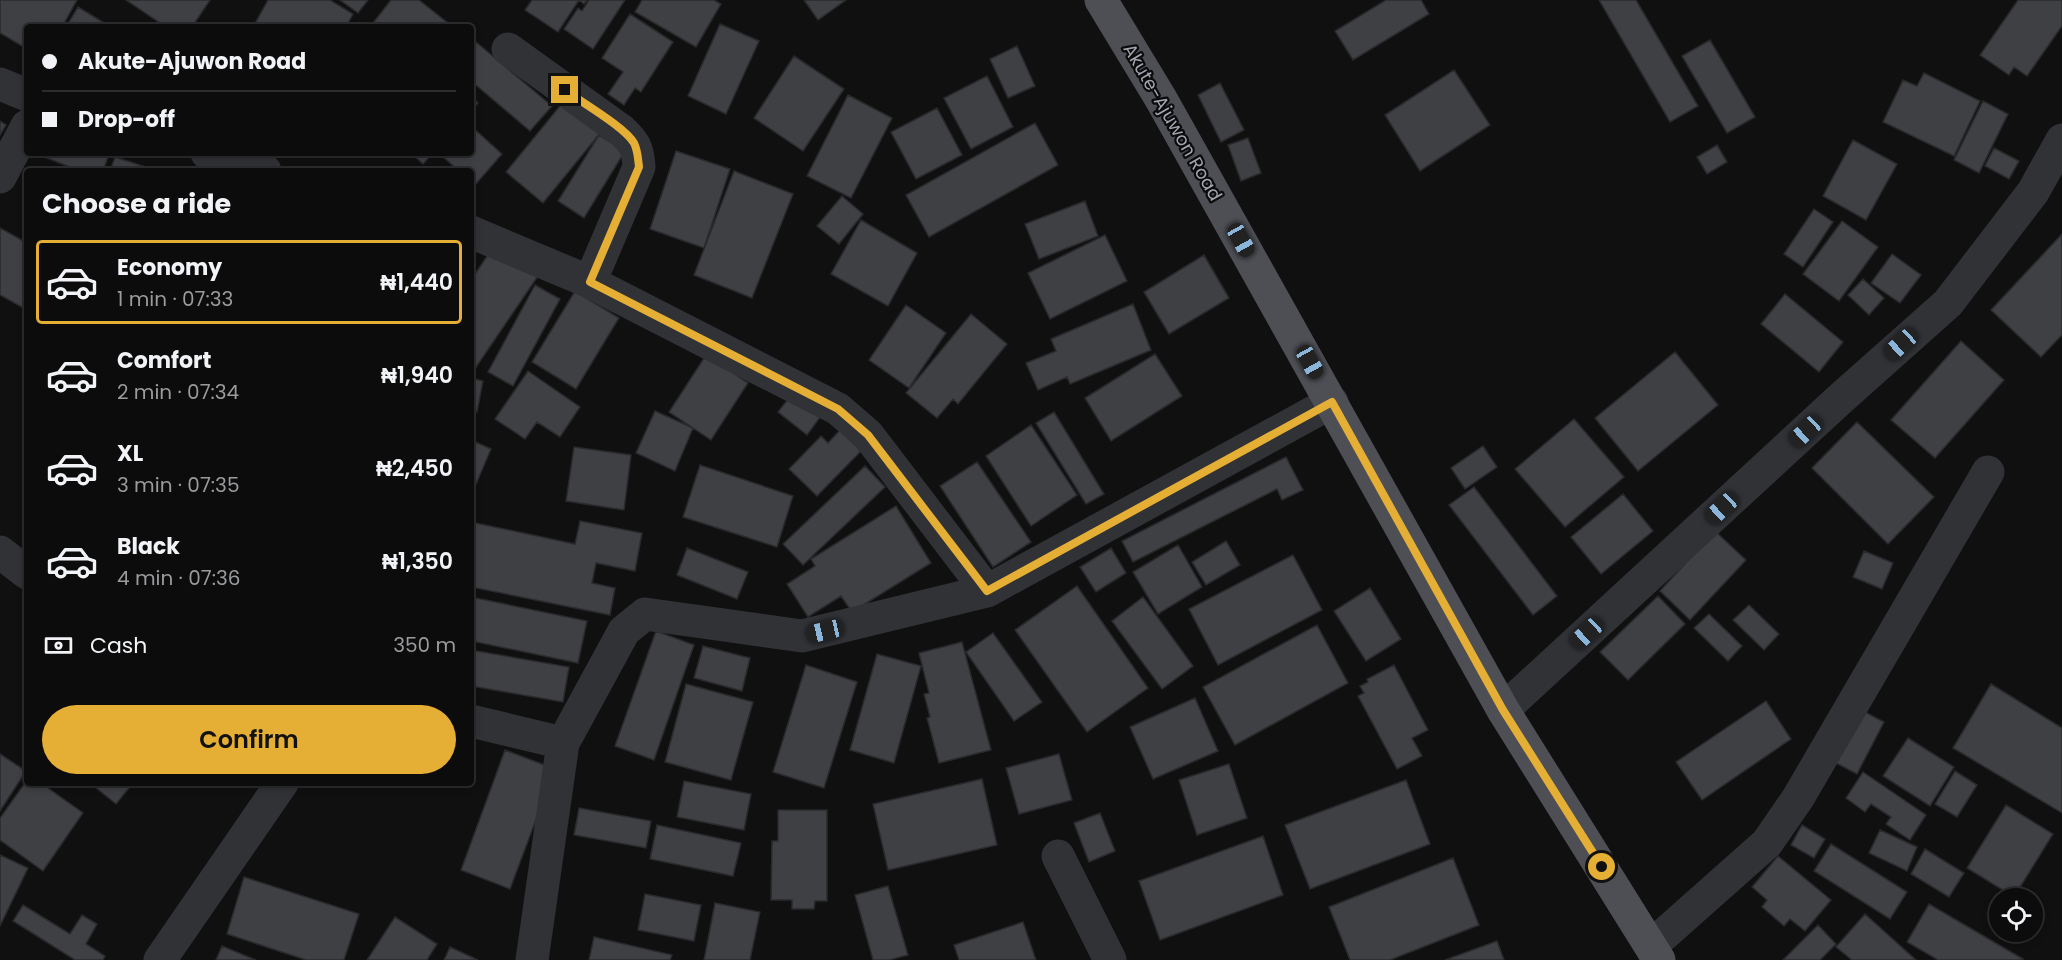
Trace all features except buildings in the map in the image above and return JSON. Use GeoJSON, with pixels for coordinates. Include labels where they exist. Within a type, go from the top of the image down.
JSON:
{"type":"FeatureCollection","features":[{"type":"Feature","properties":{"kind":"main road","name":"Akute-Ajuwon Road"},"geometry":{"type":"LineString","coordinates":[[1101,0],[1161,99],[1503,710],[1655,953]]}},
{"type":"Feature","properties":{"kind":"street"},"geometry":{"type":"LineString","coordinates":[[508,49],[622,131],[633,142],[638,154],[639,167],[590,282]]}},
{"type":"Feature","properties":{"kind":"street"},"geometry":{"type":"LineString","coordinates":[[0,84],[24,94]]}},
{"type":"Feature","properties":{"kind":"street"},"geometry":{"type":"LineString","coordinates":[[0,177],[24,132]]}},
{"type":"Feature","properties":{"kind":"street"},"geometry":{"type":"LineString","coordinates":[[1503,710],[1839,400],[1948,303],[2033,192],[2062,140]]}},
{"type":"Feature","properties":{"kind":"street"},"geometry":{"type":"LineString","coordinates":[[217,156],[255,168]]}},
{"type":"Feature","properties":{"kind":"street"},"geometry":{"type":"LineString","coordinates":[[474,233],[590,282],[838,409],[868,435],[987,591]]}},
{"type":"Feature","properties":{"kind":"street"},"geometry":{"type":"LineString","coordinates":[[532,960],[562,743],[624,631],[645,614],[802,636],[987,591],[1332,402]]}},
{"type":"Feature","properties":{"kind":"street"},"geometry":{"type":"LineString","coordinates":[[1655,953],[1767,843],[1804,788],[1989,472]]}},
{"type":"Feature","properties":{"kind":"street"},"geometry":{"type":"LineString","coordinates":[[0,552],[24,571]]}},
{"type":"Feature","properties":{"kind":"street"},"geometry":{"type":"LineString","coordinates":[[474,722],[562,743]]}},
{"type":"Feature","properties":{"kind":"street"},"geometry":{"type":"LineString","coordinates":[[160,960],[280,786]]}},
{"type":"Feature","properties":{"kind":"street"},"geometry":{"type":"LineString","coordinates":[[1058,856],[1110,960]]}},
{"type":"Feature","properties":{"kind":"route"},"geometry":{"type":"LineString","coordinates":[[565,90],[622,131],[633,142],[638,154],[639,167],[590,282],[838,409],[868,435],[987,591],[1332,402],[1503,710],[1602,867]]}}]}
